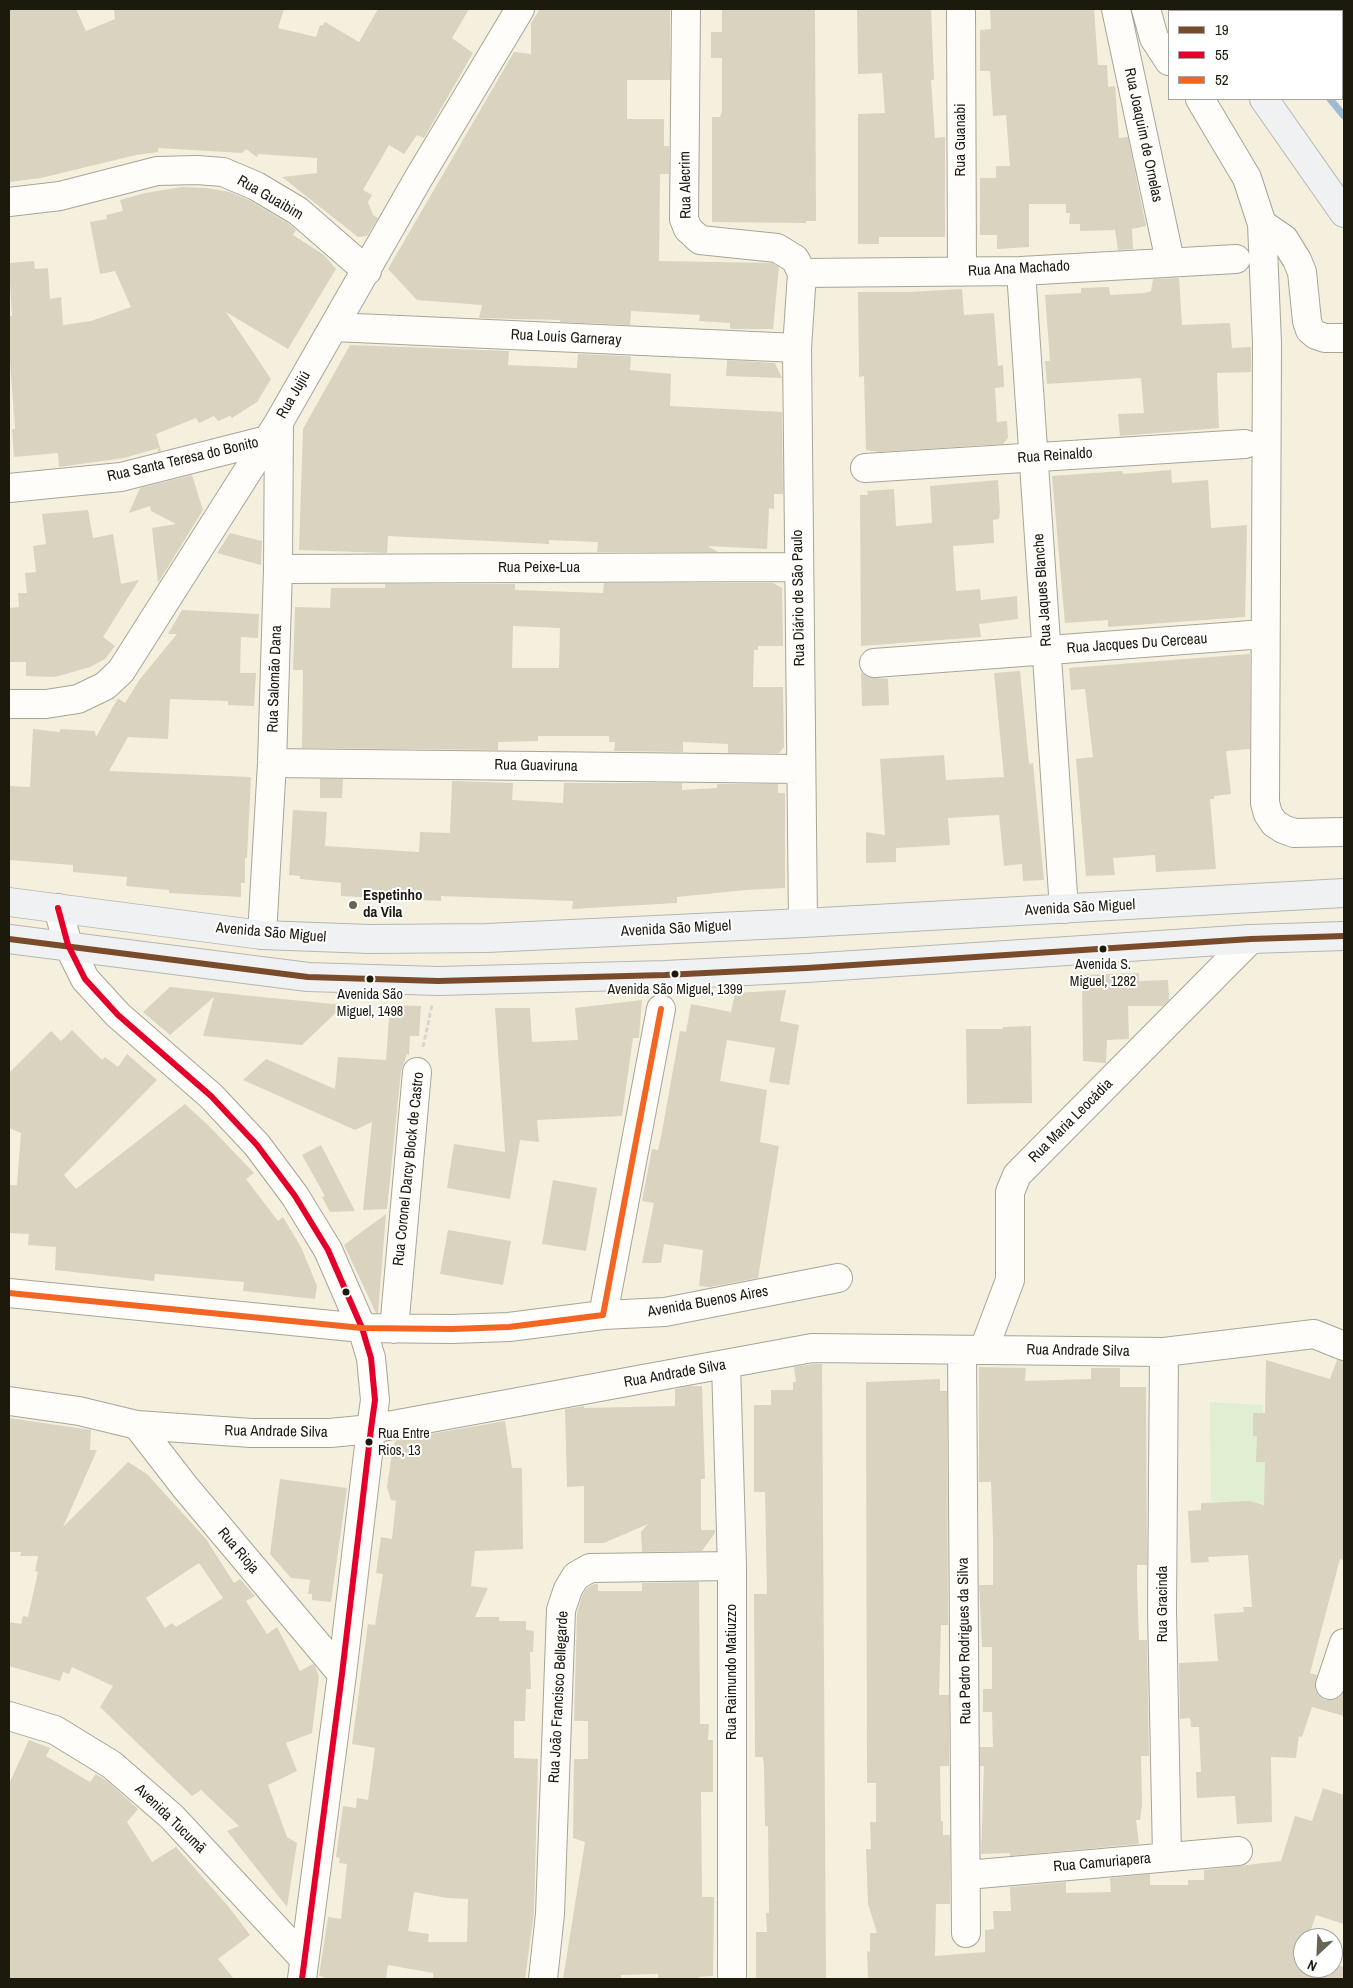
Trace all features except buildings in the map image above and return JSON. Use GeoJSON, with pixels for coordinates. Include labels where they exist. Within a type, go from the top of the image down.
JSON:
{"type":"FeatureCollection","features":[{"type":"Feature","properties":{"kind":"main road"},"geometry":{"type":"LineString","coordinates":[[1265,100],[1344,213]]}},
{"type":"Feature","properties":{"kind":"main road","name":"Avenida São Miguel"},"geometry":{"type":"LineString","coordinates":[[9,902],[262,935],[370,939],[486,938],[803,923],[1344,893]]}},
{"type":"Feature","properties":{"kind":"main road"},"geometry":{"type":"LineString","coordinates":[[9,939],[308,977],[438,981],[797,969],[1251,939],[1344,936]]}},
{"type":"Feature","properties":{"kind":"street","name":"Rua Jujiú"},"geometry":{"type":"LineString","coordinates":[[9,704],[46,704],[78,699],[105,686],[121,671],[273,431],[367,271],[418,179],[520,9]]}},
{"type":"Feature","properties":{"kind":"street","name":"Rua Alecrim"},"geometry":{"type":"LineString","coordinates":[[686,9],[684,219],[688,229],[700,240],[708,242],[776,248],[795,259],[802,273]]}},
{"type":"Feature","properties":{"kind":"street","name":"Rua Guanabi"},"geometry":{"type":"LineString","coordinates":[[961,9],[962,272]]}},
{"type":"Feature","properties":{"kind":"street","name":"Rua Joaquim de Ornelas"},"geometry":{"type":"LineString","coordinates":[[1116,9],[1170,261]]}},
{"type":"Feature","properties":{"kind":"street"},"geometry":{"type":"LineString","coordinates":[[1146,9],[1154,38],[1168,59]]}},
{"type":"Feature","properties":{"kind":"street"},"geometry":{"type":"LineString","coordinates":[[1164,9],[1168,21]]}},
{"type":"Feature","properties":{"kind":"street"},"geometry":{"type":"LineString","coordinates":[[1201,100],[1247,178],[1262,224],[1267,343],[1265,803],[1268,814],[1274,824],[1283,829],[1294,833],[1344,832]]}},
{"type":"Feature","properties":{"kind":"street","name":"Rua Guaibim"},"geometry":{"type":"LineString","coordinates":[[9,202],[60,196],[157,171],[197,170],[223,172],[256,186],[298,211],[367,271]]}},
{"type":"Feature","properties":{"kind":"street"},"geometry":{"type":"LineString","coordinates":[[1262,224],[1284,239],[1297,260],[1302,272],[1307,321],[1310,330],[1316,335],[1325,338],[1344,338]]}},
{"type":"Feature","properties":{"kind":"street","name":"Rua Ana Machado"},"geometry":{"type":"LineString","coordinates":[[802,273],[962,272],[1236,259]]}},
{"type":"Feature","properties":{"kind":"street","name":"Rua Jaques Blanche"},"geometry":{"type":"LineString","coordinates":[[1020,270],[1064,909]]}},
{"type":"Feature","properties":{"kind":"street","name":"Rua Diário de São Paulo"},"geometry":{"type":"LineString","coordinates":[[802,273],[797,348],[803,923]]}},
{"type":"Feature","properties":{"kind":"street","name":"Rua Louis Garneray"},"geometry":{"type":"LineString","coordinates":[[334,327],[797,348]]}},
{"type":"Feature","properties":{"kind":"street","name":"Rua Santa Teresa do Bonito"},"geometry":{"type":"LineString","coordinates":[[9,488],[121,477],[273,431]]}},
{"type":"Feature","properties":{"kind":"street","name":"Rua Salomão Dana"},"geometry":{"type":"LineString","coordinates":[[262,935],[272,763],[278,569],[273,431]]}},
{"type":"Feature","properties":{"kind":"street","name":"Rua Reinaldo"},"geometry":{"type":"LineString","coordinates":[[865,468],[1245,444]]}},
{"type":"Feature","properties":{"kind":"street","name":"Rua Peixe-Lua"},"geometry":{"type":"LineString","coordinates":[[278,569],[799,567]]}},
{"type":"Feature","properties":{"kind":"street","name":"Rua Jacques Du Cerceau"},"geometry":{"type":"LineString","coordinates":[[874,663],[1251,635]]}},
{"type":"Feature","properties":{"kind":"street","name":"Rua Guaviruna"},"geometry":{"type":"LineString","coordinates":[[272,763],[801,769]]}},
{"type":"Feature","properties":{"kind":"street"},"geometry":{"type":"LineString","coordinates":[[58,908],[68,945],[85,979],[118,1015],[211,1096],[257,1145],[295,1196],[328,1250],[362,1328],[371,1358],[375,1400],[372,1429],[303,1969]]}},
{"type":"Feature","properties":{"kind":"street","name":"Rua Maria Leocádia"},"geometry":{"type":"LineString","coordinates":[[979,1343],[1007,1291],[1010,1269],[1010,1192],[1017,1176],[1251,939]]}},
{"type":"Feature","properties":{"kind":"street"},"geometry":{"type":"LineString","coordinates":[[603,1315],[661,1009]]}},
{"type":"Feature","properties":{"kind":"street","name":"Rua Coronel Darcy Block de Castro"},"geometry":{"type":"LineString","coordinates":[[394,1329],[417,1072]]}},
{"type":"Feature","properties":{"kind":"street","name":"Avenida Buenos Aires"},"geometry":{"type":"LineString","coordinates":[[9,1293],[362,1328],[509,1327],[603,1315],[664,1312],[838,1278]]}},
{"type":"Feature","properties":{"kind":"street"},"geometry":{"type":"LineString","coordinates":[[1314,1334],[1344,1325]]}},
{"type":"Feature","properties":{"kind":"street","name":"Rua Andrade Silva"},"geometry":{"type":"LineString","coordinates":[[9,1401],[79,1411],[137,1425],[251,1433],[330,1433],[372,1429],[812,1348],[979,1343],[1164,1352],[1314,1334],[1344,1346]]}},
{"type":"Feature","properties":{"kind":"street","name":"Rua Pedro Rodrigues da Silva"},"geometry":{"type":"LineString","coordinates":[[966,1933],[979,1343]]}},
{"type":"Feature","properties":{"kind":"street","name":"Rua Gracinda"},"geometry":{"type":"LineString","coordinates":[[1164,1352],[1162,1612],[1167,1856]]}},
{"type":"Feature","properties":{"kind":"street","name":"Rua Raimundo Matiuzzo"},"geometry":{"type":"LineString","coordinates":[[726,1364],[732,1566],[732,1979]]}},
{"type":"Feature","properties":{"kind":"street","name":"Rua Rioja"},"geometry":{"type":"LineString","coordinates":[[137,1425],[185,1487],[342,1674]]}},
{"type":"Feature","properties":{"kind":"street","name":"Rua João Francisco Bellegarde"},"geometry":{"type":"LineString","coordinates":[[543,1979],[550,1914],[561,1610],[568,1589],[576,1576],[590,1568],[732,1566]]}},
{"type":"Feature","properties":{"kind":"street"},"geometry":{"type":"LineString","coordinates":[[1330,1685],[1344,1643]]}},
{"type":"Feature","properties":{"kind":"street","name":"Avenida Tucumã"},"geometry":{"type":"LineString","coordinates":[[9,1716],[55,1730],[112,1765],[172,1817],[303,1969]]}},
{"type":"Feature","properties":{"kind":"street","name":"Rua Camuriapera"},"geometry":{"type":"LineString","coordinates":[[967,1875],[1238,1851]]}},
{"type":"Feature","properties":{"kind":"path","name":"Rua Coronel Darcy Block de Castro"},"geometry":{"type":"LineString","coordinates":[[417,1072],[438,981]]}},
{"type":"Feature","properties":{"kind":"green space"},"geometry":{"type":"Polygon","coordinates":[[[1210,1402],[1263,1405],[1266,1504],[1211,1501],[1210,1402]]]}},
{"type":"Feature","properties":{"kind":"waterway"},"geometry":{"type":"LineString","coordinates":[[1331,100],[1344,116]]}},
{"type":"Feature","properties":{"kind":"transit line","name":"55"},"geometry":{"type":"LineString","coordinates":[[58,908],[68,945],[85,979],[118,1015],[211,1096],[257,1145],[295,1196],[328,1250],[362,1328],[371,1358],[375,1400],[342,1674],[302,1979]]}},
{"type":"Feature","properties":{"kind":"transit line","name":"19"},"geometry":{"type":"LineString","coordinates":[[9,939],[308,977],[438,981],[665,975],[807,968],[1251,939],[1344,936]]}},
{"type":"Feature","properties":{"kind":"transit line","name":"52"},"geometry":{"type":"LineString","coordinates":[[9,1293],[362,1328],[452,1329],[509,1327],[603,1315],[661,1009]]}},
{"type":"Feature","properties":{"kind":"place","name":"Espetinho da Vila"},"geometry":{"type":"Point","coordinates":[353,905]}},
{"type":"Feature","properties":{"kind":"place","name":"Avenida S. Miguel, 1282"},"geometry":{"type":"Point","coordinates":[1103,949]}},
{"type":"Feature","properties":{"kind":"place","name":"Avenida São Miguel, 1399"},"geometry":{"type":"Point","coordinates":[675,974]}},
{"type":"Feature","properties":{"kind":"place","name":"Avenida São Miguel, 1498"},"geometry":{"type":"Point","coordinates":[370,979]}},
{"type":"Feature","properties":{"kind":"place","name":"Rua Entre Rios, 13"},"geometry":{"type":"Point","coordinates":[369,1442]}}]}
